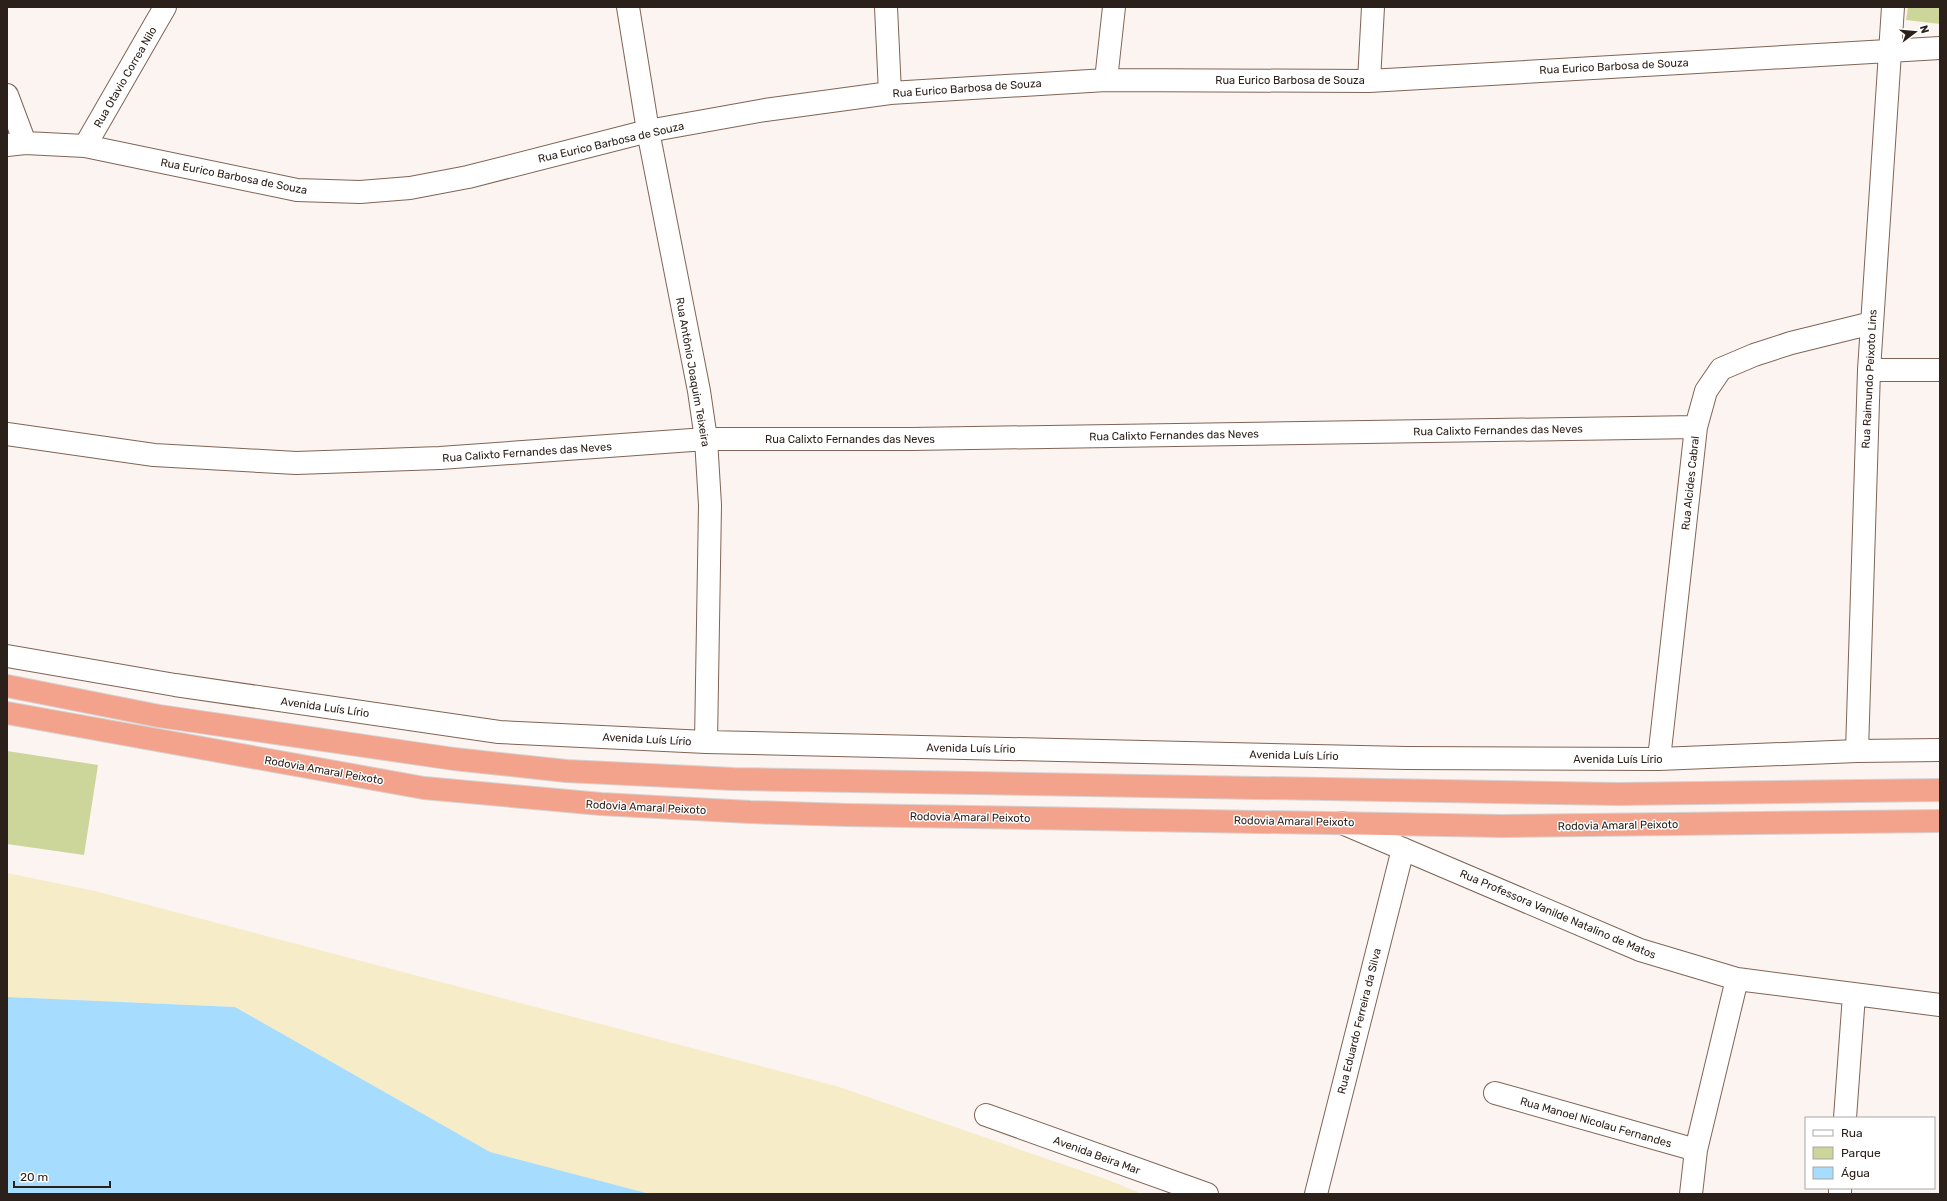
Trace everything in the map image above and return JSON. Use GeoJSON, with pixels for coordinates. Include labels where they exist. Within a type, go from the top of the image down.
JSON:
{"type":"FeatureCollection","features":[{"type":"Feature","properties":{"kind":"highway"},"geometry":{"type":"LineString","coordinates":[[7,686],[159,716],[454,759],[566,771],[741,779],[1610,794],[1940,790]]}},
{"type":"Feature","properties":{"kind":"highway","name":"Rodovia Amaral Peixoto"},"geometry":{"type":"LineString","coordinates":[[7,713],[424,788],[506,797],[750,812],[1502,826],[1940,821]]}},
{"type":"Feature","properties":{"kind":"street","name":"Rua Otavio Correa Nilo"},"geometry":{"type":"LineString","coordinates":[[85,146],[165,7]]}},
{"type":"Feature","properties":{"kind":"street","name":"Rua Antônio Joaquim Teixeira"},"geometry":{"type":"LineString","coordinates":[[628,7],[648,131],[699,391],[706,439],[710,505],[706,742]]}},
{"type":"Feature","properties":{"kind":"street"},"geometry":{"type":"LineString","coordinates":[[886,7],[890,93]]}},
{"type":"Feature","properties":{"kind":"street"},"geometry":{"type":"LineString","coordinates":[[1106,80],[1114,7]]}},
{"type":"Feature","properties":{"kind":"street"},"geometry":{"type":"LineString","coordinates":[[1369,81],[1373,7]]}},
{"type":"Feature","properties":{"kind":"street","name":"Rua Raimundo Peixoto Lins"},"geometry":{"type":"LineString","coordinates":[[1857,751],[1869,370],[1893,7]]}},
{"type":"Feature","properties":{"kind":"street","name":"Rua Eurico Barbosa de Souza"},"geometry":{"type":"LineString","coordinates":[[16,144],[85,146],[297,190],[360,192],[410,188],[468,177],[648,131],[765,110],[890,93],[1106,80],[1369,81],[1940,48]]}},
{"type":"Feature","properties":{"kind":"street"},"geometry":{"type":"LineString","coordinates":[[7,95],[16,144]]}},
{"type":"Feature","properties":{"kind":"street","name":"Rua Alcides Cabral"},"geometry":{"type":"LineString","coordinates":[[1659,759],[1696,427],[1706,391],[1721,369],[1754,355],[1790,343],[1872,322]]}},
{"type":"Feature","properties":{"kind":"street"},"geometry":{"type":"LineString","coordinates":[[1869,370],[1940,370]]}},
{"type":"Feature","properties":{"kind":"street","name":"Rua Calixto Fernandes das Neves"},"geometry":{"type":"LineString","coordinates":[[7,434],[154,455],[296,464],[440,458],[706,439],[911,439],[1696,427]]}},
{"type":"Feature","properties":{"kind":"street","name":"Avenida Luís Lírio"},"geometry":{"type":"LineString","coordinates":[[7,656],[183,686],[499,732],[706,742],[1406,758],[1659,759],[1857,751],[1940,750]]}},
{"type":"Feature","properties":{"kind":"street","name":"Rua Professora Vanilde Natalino de Matos"},"geometry":{"type":"LineString","coordinates":[[1339,822],[1640,950],[1737,978],[1854,995],[1940,1005]]}},
{"type":"Feature","properties":{"kind":"street","name":"Rua Eduardo Ferreira da Silva"},"geometry":{"type":"LineString","coordinates":[[1316,1194],[1402,848]]}},
{"type":"Feature","properties":{"kind":"street"},"geometry":{"type":"LineString","coordinates":[[1690,1194],[1696,1150],[1737,978]]}},
{"type":"Feature","properties":{"kind":"street"},"geometry":{"type":"LineString","coordinates":[[1845,1117],[1854,995]]}},
{"type":"Feature","properties":{"kind":"street","name":"Rua Manoel Nicolau Fernandes"},"geometry":{"type":"LineString","coordinates":[[1495,1093],[1696,1150]]}},
{"type":"Feature","properties":{"kind":"street","name":"Avenida Beira Mar"},"geometry":{"type":"LineString","coordinates":[[986,1115],[1207,1194]]}},
{"type":"Feature","properties":{"kind":"green space"},"geometry":{"type":"Polygon","coordinates":[[[1908,7],[1940,7],[1940,24],[1906,20],[1908,7]]]}},
{"type":"Feature","properties":{"kind":"green space"},"geometry":{"type":"Polygon","coordinates":[[[7,751],[98,765],[84,855],[7,844],[7,751]]]}},
{"type":"Feature","properties":{"kind":"sand"},"geometry":{"type":"Polygon","coordinates":[[[7,873],[95,891],[836,1086],[1111,1181],[1142,1194],[650,1194],[490,1152],[235,1007],[7,997],[7,873]]]}},
{"type":"Feature","properties":{"kind":"water"},"geometry":{"type":"Polygon","coordinates":[[[7,997],[235,1007],[490,1152],[650,1194],[7,1194],[7,997]]]}}]}
